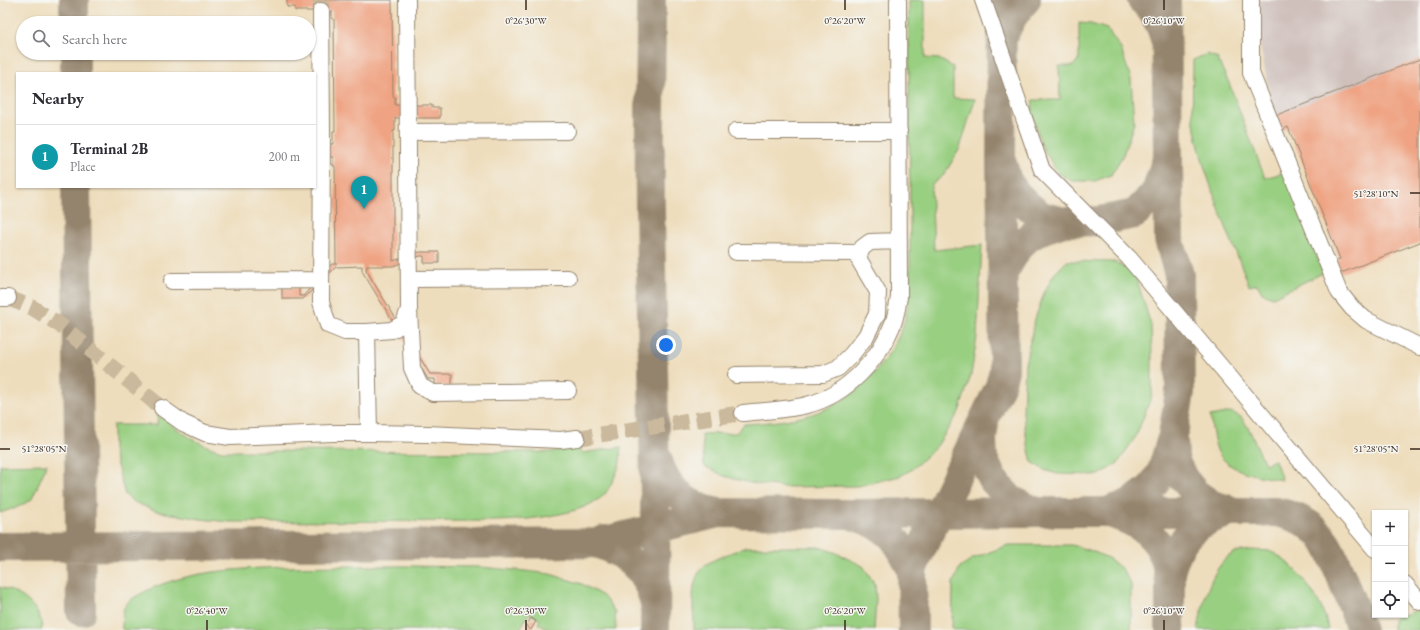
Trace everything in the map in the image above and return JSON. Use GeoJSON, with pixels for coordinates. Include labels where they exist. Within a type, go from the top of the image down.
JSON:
{"type":"FeatureCollection","features":[{"type":"Feature","properties":{"kind":"lane"},"geometry":{"type":"LineString","coordinates":[[407,0],[409,309],[412,368],[420,386],[433,393],[568,391]]}},
{"type":"Feature","properties":{"kind":"lane"},"geometry":{"type":"LineString","coordinates":[[743,413],[789,408],[808,404],[824,399],[839,391],[865,368],[877,354],[894,321],[899,297],[898,0]]}},
{"type":"Feature","properties":{"kind":"lane"},"geometry":{"type":"LineString","coordinates":[[983,0],[1042,170],[1129,258],[1372,546]]}},
{"type":"Feature","properties":{"kind":"lane"},"geometry":{"type":"LineString","coordinates":[[1251,0],[1251,73],[1339,292],[1352,308],[1366,320],[1420,347]]}},
{"type":"Feature","properties":{"kind":"lane"},"geometry":{"type":"LineString","coordinates":[[321,11],[318,131],[321,302],[328,325],[345,332],[392,330],[404,323],[409,309]]}},
{"type":"Feature","properties":{"kind":"lane"},"geometry":{"type":"LineString","coordinates":[[408,132],[567,131]]}},
{"type":"Feature","properties":{"kind":"lane"},"geometry":{"type":"LineString","coordinates":[[736,131],[898,131]]}},
{"type":"Feature","properties":{"kind":"lane"},"geometry":{"type":"LineString","coordinates":[[736,375],[823,374],[838,368],[852,354],[866,336],[877,314],[878,292],[858,258],[862,248],[870,242],[899,241]]}},
{"type":"Feature","properties":{"kind":"lane"},"geometry":{"type":"LineString","coordinates":[[736,252],[860,253]]}},
{"type":"Feature","properties":{"kind":"lane"},"geometry":{"type":"LineString","coordinates":[[409,279],[568,278]]}},
{"type":"Feature","properties":{"kind":"lane"},"geometry":{"type":"LineString","coordinates":[[172,281],[321,280]]}},
{"type":"Feature","properties":{"kind":"lane"},"geometry":{"type":"LineString","coordinates":[[367,332],[369,433]]}},
{"type":"Feature","properties":{"kind":"lane"},"geometry":{"type":"LineString","coordinates":[[162,408],[183,423],[205,433],[230,437],[326,433],[369,433],[561,440],[577,438]]}},
{"type":"Feature","properties":{"kind":"lane"},"geometry":{"type":"LineString","coordinates":[[1408,588],[1420,602]]}},
{"type":"Feature","properties":{"kind":"shaded area"},"geometry":{"type":"Polygon","coordinates":[[[1251,0],[1420,0],[1420,242],[1336,275],[1332,264],[1340,259],[1289,128],[1280,131],[1274,116],[1251,0]]]}},
{"type":"Feature","properties":{"kind":"green space"},"geometry":{"type":"Polygon","coordinates":[[[909,0],[925,0],[925,58],[939,59],[953,67],[953,98],[975,99],[960,148],[944,175],[931,185],[934,250],[982,245],[977,337],[971,375],[959,412],[937,446],[911,470],[900,476],[858,486],[784,487],[750,483],[724,476],[704,466],[702,434],[736,433],[744,424],[765,423],[802,417],[820,412],[836,404],[866,382],[880,366],[889,354],[902,328],[909,296],[910,276],[909,0]]]}},
{"type":"Feature","properties":{"kind":"green space"},"geometry":{"type":"Polygon","coordinates":[[[1079,23],[1091,24],[1107,29],[1121,49],[1131,79],[1134,123],[1123,155],[1111,175],[1095,181],[1072,181],[1058,173],[1041,145],[1032,112],[1033,100],[1060,100],[1059,66],[1073,66],[1079,59],[1079,23]]]}},
{"type":"Feature","properties":{"kind":"green space"},"geometry":{"type":"Polygon","coordinates":[[[1207,54],[1217,58],[1229,83],[1265,178],[1286,172],[1323,273],[1273,297],[1262,293],[1257,284],[1249,286],[1205,170],[1195,130],[1192,95],[1193,60],[1207,54]]]}},
{"type":"Feature","properties":{"kind":"green space"},"geometry":{"type":"Polygon","coordinates":[[[1067,261],[1116,262],[1127,270],[1137,280],[1151,325],[1152,395],[1136,436],[1118,463],[1099,475],[1057,474],[1044,470],[1032,462],[1027,442],[1023,413],[1025,364],[1035,319],[1044,293],[1054,274],[1067,261]]]}},
{"type":"Feature","properties":{"kind":"green space"},"geometry":{"type":"Polygon","coordinates":[[[1231,412],[1241,417],[1248,427],[1265,464],[1275,460],[1282,480],[1254,475],[1236,469],[1222,458],[1217,450],[1210,416],[1231,412]]]}},
{"type":"Feature","properties":{"kind":"green space"},"geometry":{"type":"Polygon","coordinates":[[[158,414],[196,441],[222,451],[552,452],[577,447],[582,453],[621,447],[620,461],[617,472],[604,495],[582,508],[553,516],[496,521],[230,522],[200,519],[156,511],[134,502],[125,495],[113,450],[113,425],[157,425],[158,414]]]}},
{"type":"Feature","properties":{"kind":"green space"},"geometry":{"type":"Polygon","coordinates":[[[47,464],[32,499],[20,506],[0,513],[0,465],[47,464]]]}},
{"type":"Feature","properties":{"kind":"green space"},"geometry":{"type":"Polygon","coordinates":[[[1008,545],[1072,545],[1092,551],[1110,559],[1122,569],[1131,584],[1131,630],[952,630],[953,583],[960,567],[972,559],[1008,545]]]}},
{"type":"Feature","properties":{"kind":"green space"},"geometry":{"type":"Polygon","coordinates":[[[746,547],[819,547],[834,552],[863,566],[875,584],[876,599],[874,630],[694,630],[694,591],[697,576],[701,569],[715,560],[746,547]]]}},
{"type":"Feature","properties":{"kind":"green space"},"geometry":{"type":"Polygon","coordinates":[[[1239,551],[1269,551],[1277,555],[1293,568],[1314,595],[1325,616],[1328,630],[1198,630],[1208,588],[1218,568],[1224,560],[1232,554],[1239,551]]]}},
{"type":"Feature","properties":{"kind":"green space"},"geometry":{"type":"Polygon","coordinates":[[[287,567],[479,567],[550,574],[582,584],[603,596],[615,612],[616,630],[549,630],[538,624],[540,620],[529,613],[520,630],[122,629],[122,615],[124,608],[131,600],[162,584],[197,575],[233,570],[287,567]]]}},
{"type":"Feature","properties":{"kind":"green space"},"geometry":{"type":"Polygon","coordinates":[[[0,587],[8,589],[22,597],[34,608],[41,622],[42,630],[0,630],[0,587]]]}},
{"type":"Feature","properties":{"kind":"green space"},"geometry":{"type":"Polygon","coordinates":[[[1420,609],[1420,630],[1393,630],[1393,619],[1408,618],[1408,613],[1420,609]]]}},
{"type":"Feature","properties":{"kind":"building"},"geometry":{"type":"Polygon","coordinates":[[[287,0],[392,0],[393,97],[395,97],[395,105],[432,105],[432,108],[440,108],[440,118],[395,118],[395,131],[393,131],[393,261],[420,252],[439,252],[439,263],[424,263],[424,256],[420,256],[393,266],[367,266],[366,270],[430,374],[452,374],[452,386],[435,385],[435,379],[428,379],[362,271],[362,266],[336,267],[303,299],[282,299],[282,288],[299,288],[299,296],[303,296],[332,264],[336,264],[335,166],[333,166],[333,157],[316,158],[316,144],[333,144],[333,131],[335,131],[334,19],[332,19],[332,11],[295,11],[295,7],[287,7],[287,0]]]}},
{"type":"Feature","properties":{"kind":"building"},"geometry":{"type":"Polygon","coordinates":[[[1420,59],[1420,242],[1336,275],[1332,264],[1340,259],[1288,127],[1280,131],[1274,116],[1420,59]]]}},
{"type":"Feature","properties":{"kind":"building"},"geometry":{"type":"Polygon","coordinates":[[[531,618],[536,621],[531,630],[526,626],[531,618]]]}},
{"type":"Feature","properties":{"kind":"taxiway"},"geometry":{"type":"LineString","coordinates":[[74,0],[74,16]]}},
{"type":"Feature","properties":{"kind":"taxiway"},"geometry":{"type":"LineString","coordinates":[[651,0],[650,180],[655,471],[655,630]]}},
{"type":"Feature","properties":{"kind":"taxiway"},"geometry":{"type":"LineString","coordinates":[[913,630],[912,570],[1000,386],[1004,370],[1001,160],[1002,0]]}},
{"type":"Feature","properties":{"kind":"taxiway"},"geometry":{"type":"LineString","coordinates":[[1003,37],[1012,17],[1026,0]]}},
{"type":"Feature","properties":{"kind":"taxiway"},"geometry":{"type":"LineString","coordinates":[[1142,0],[1150,8],[1156,18],[1165,39]]}},
{"type":"Feature","properties":{"kind":"taxiway"},"geometry":{"type":"LineString","coordinates":[[1166,0],[1169,239],[1179,275],[1180,392],[1173,435],[1162,471],[1152,487],[1130,504],[1106,512],[1141,527],[1154,539],[1164,556],[1169,577]]}},
{"type":"Feature","properties":{"kind":"taxiway"},"geometry":{"type":"LineString","coordinates":[[75,60],[75,72]]}},
{"type":"Feature","properties":{"kind":"taxiway"},"geometry":{"type":"LineString","coordinates":[[1003,273],[1018,247],[1029,237],[1043,229],[1064,222],[1099,221],[1135,214],[1156,192],[1165,165]]}},
{"type":"Feature","properties":{"kind":"taxiway"},"geometry":{"type":"LineString","coordinates":[[1003,166],[1007,181],[1021,200],[1041,216],[1064,222]]}},
{"type":"Feature","properties":{"kind":"taxiway"},"geometry":{"type":"LineString","coordinates":[[76,188],[81,611]]}},
{"type":"Feature","properties":{"kind":"taxiway"},"geometry":{"type":"LineString","coordinates":[[984,424],[982,439],[983,459],[993,480],[1011,500],[1037,512]]}},
{"type":"Feature","properties":{"kind":"taxiway"},"geometry":{"type":"LineString","coordinates":[[1173,438],[1174,460],[1183,478],[1195,493],[1212,505],[1229,510]]}},
{"type":"Feature","properties":{"kind":"taxiway"},"geometry":{"type":"LineString","coordinates":[[657,458],[661,469],[672,488],[688,502],[698,507],[719,513],[715,514]]}},
{"type":"Feature","properties":{"kind":"taxiway"},"geometry":{"type":"LineString","coordinates":[[0,547],[596,543],[719,513],[849,514],[1276,512],[1303,521],[1313,528],[1327,544],[1355,611],[1361,630]]}},
{"type":"Feature","properties":{"kind":"taxiway"},"geometry":{"type":"LineString","coordinates":[[1169,577],[1176,554],[1187,536],[1202,523],[1225,514]]}},
{"type":"Feature","properties":{"kind":"taxiway"},"geometry":{"type":"LineString","coordinates":[[855,516],[876,524],[891,535],[902,550],[912,570]]}},
{"type":"Feature","properties":{"kind":"taxiway"},"geometry":{"type":"LineString","coordinates":[[604,540],[596,543],[617,552],[633,564],[646,579],[654,600]]}},
{"type":"Feature","properties":{"kind":"taxiway"},"geometry":{"type":"LineString","coordinates":[[1170,557],[1170,630]]}},
{"type":"Feature","properties":{"kind":"tunnel"},"geometry":{"type":"LineString","coordinates":[[321,0],[321,11]]}},
{"type":"Feature","properties":{"kind":"tunnel"},"geometry":{"type":"LineString","coordinates":[[8,298],[33,308],[60,325],[162,408]]}},
{"type":"Feature","properties":{"kind":"tunnel"},"geometry":{"type":"LineString","coordinates":[[577,438],[743,413]]}},
{"type":"Feature","properties":{"kind":"place","name":"Terminal 2B"},"geometry":{"type":"Point","coordinates":[364,209]}}]}
